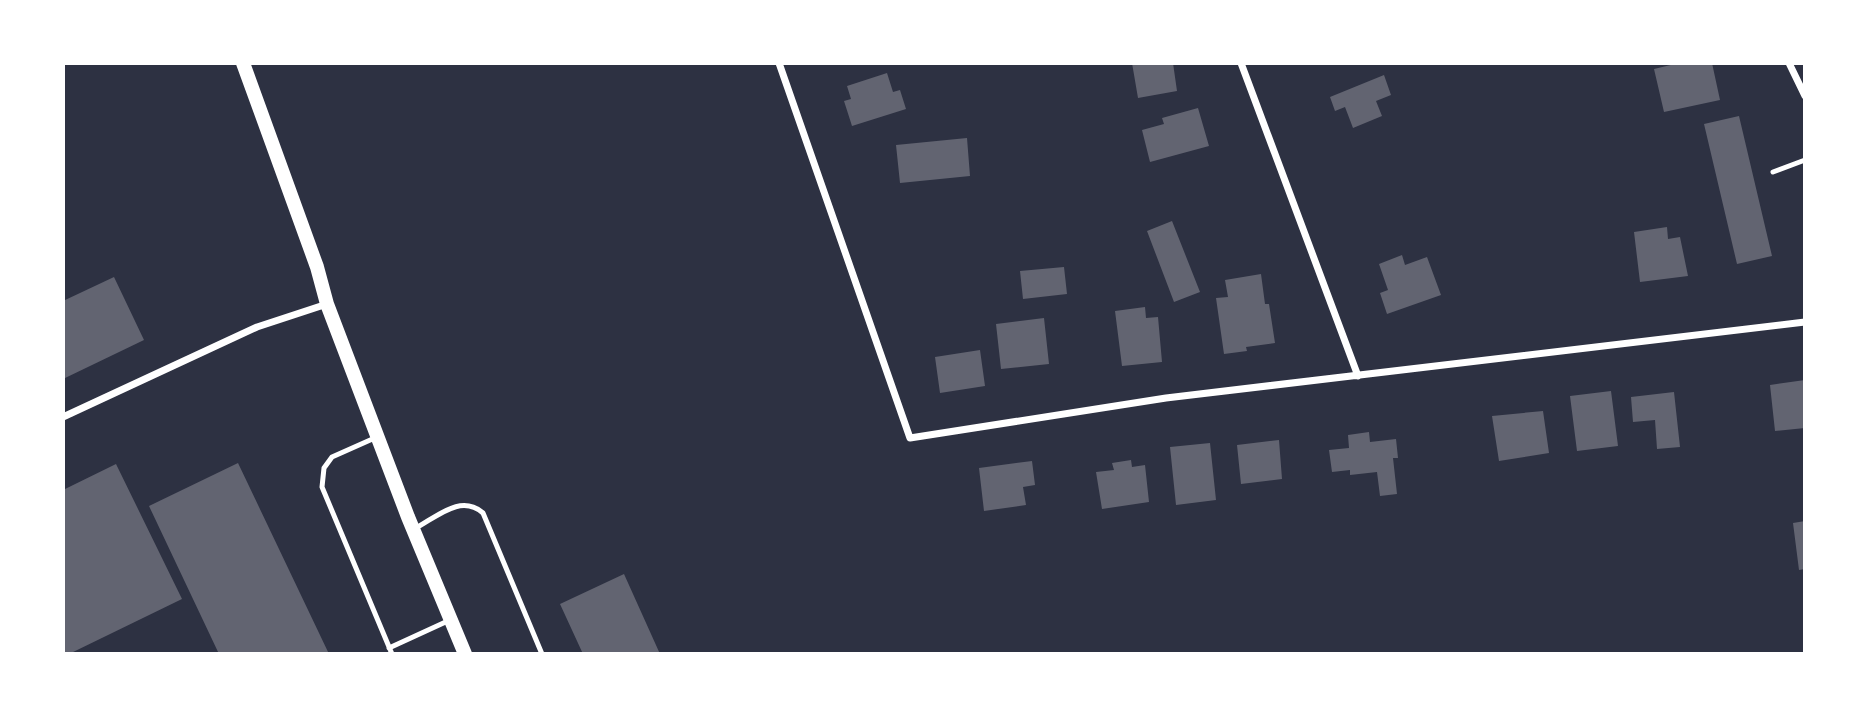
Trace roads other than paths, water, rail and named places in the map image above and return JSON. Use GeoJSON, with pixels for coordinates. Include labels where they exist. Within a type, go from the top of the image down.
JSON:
{"type":"FeatureCollection","features":[{"type":"Feature","properties":{"kind":"main road"},"geometry":{"type":"LineString","coordinates":[[243,63],[317,267],[327,304],[413,529],[465,654]]}},
{"type":"Feature","properties":{"kind":"street"},"geometry":{"type":"LineString","coordinates":[[779,63],[910,438],[1166,398],[1805,322]]}},
{"type":"Feature","properties":{"kind":"street"},"geometry":{"type":"LineString","coordinates":[[1241,63],[1358,376]]}},
{"type":"Feature","properties":{"kind":"street"},"geometry":{"type":"LineString","coordinates":[[1789,63],[1805,96]]}},
{"type":"Feature","properties":{"kind":"street"},"geometry":{"type":"LineString","coordinates":[[63,417],[257,327],[327,304]]}},
{"type":"Feature","properties":{"kind":"lane"},"geometry":{"type":"LineString","coordinates":[[1773,172],[1805,160]]}},
{"type":"Feature","properties":{"kind":"lane"},"geometry":{"type":"LineString","coordinates":[[377,437],[332,457],[324,468],[322,487],[391,651],[451,620]]}},
{"type":"Feature","properties":{"kind":"lane"},"geometry":{"type":"LineString","coordinates":[[413,529],[461,504],[474,506],[483,513],[542,654]]}}]}
